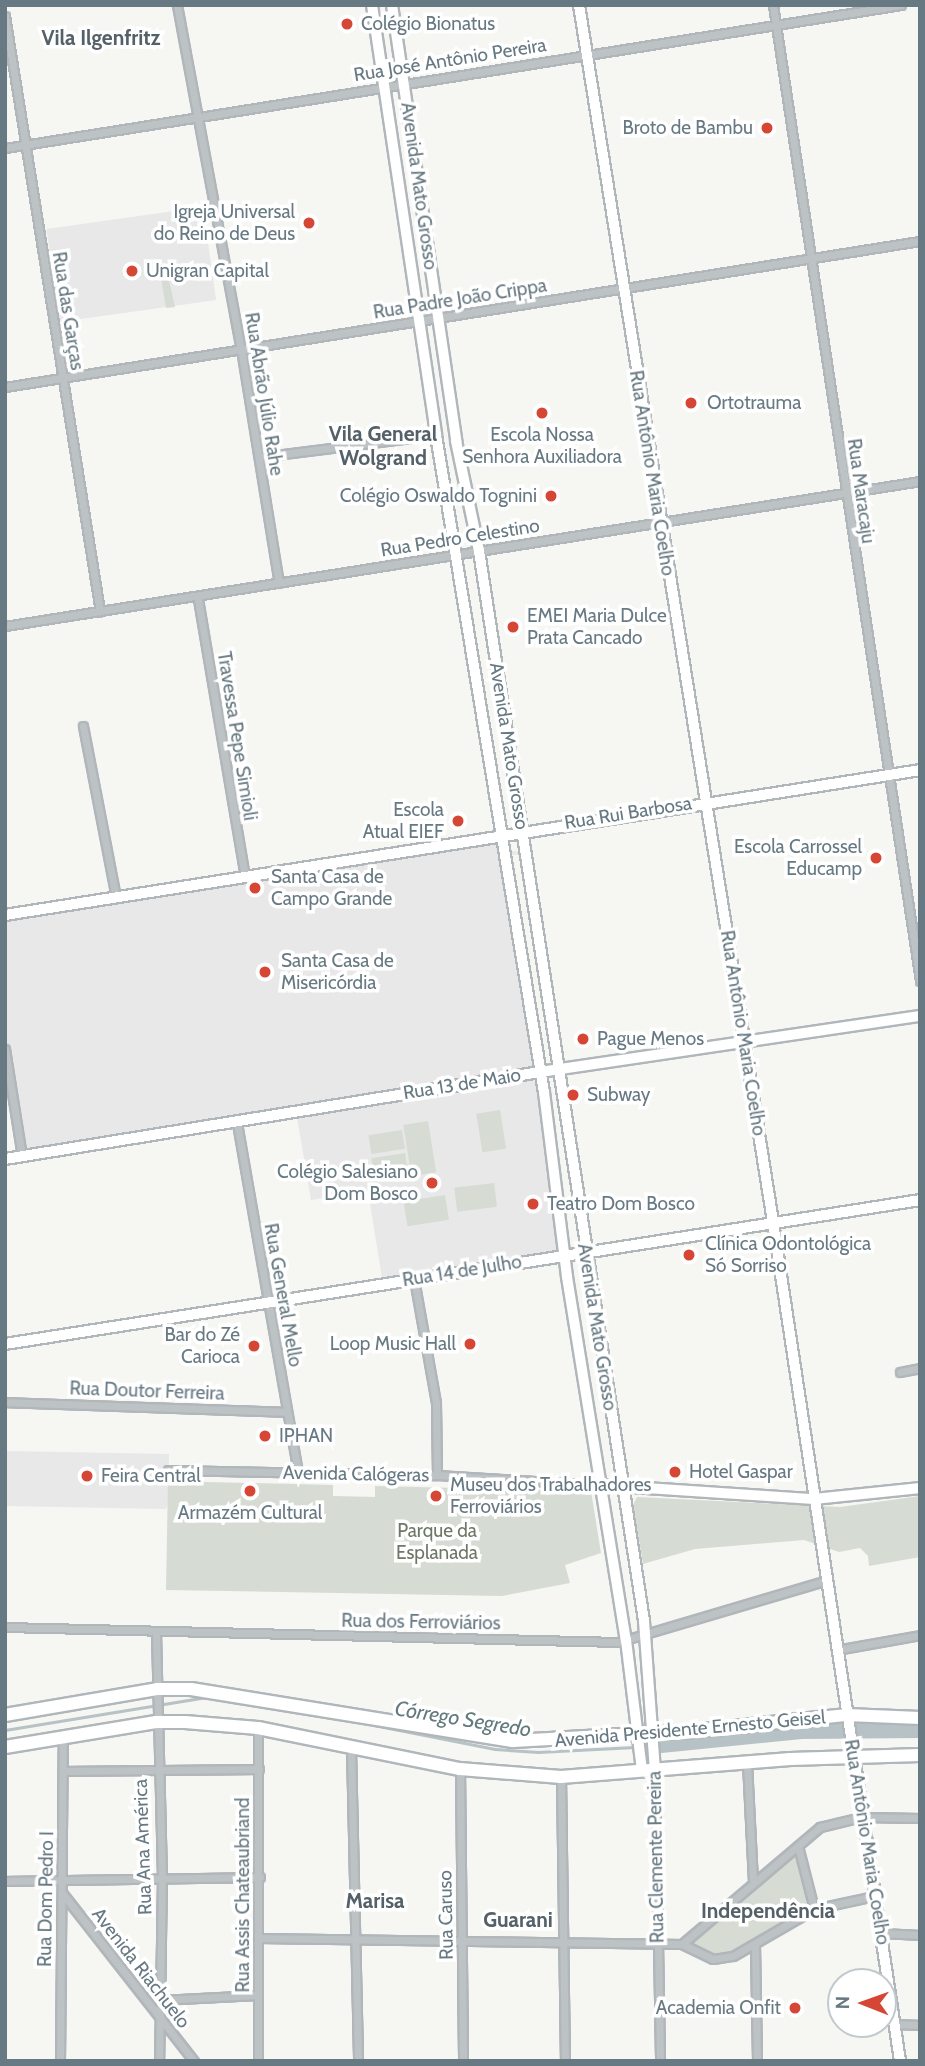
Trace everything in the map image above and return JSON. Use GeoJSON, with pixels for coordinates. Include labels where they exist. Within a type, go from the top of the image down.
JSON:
{"type":"FeatureCollection","features":[{"type":"Feature","properties":{"kind":"main road","name":"Avenida Presidente Ernesto Geisel"},"geometry":{"type":"LineString","coordinates":[[5,1715],[157,1689],[220,1691],[513,1741],[639,1740],[848,1721],[920,1718]]}},
{"type":"Feature","properties":{"kind":"main road","name":"Avenida Presidente Ernesto Geisel"},"geometry":{"type":"LineString","coordinates":[[5,1747],[156,1721],[258,1728],[460,1769],[561,1777],[648,1766],[747,1763],[852,1751],[920,1755]]}},
{"type":"Feature","properties":{"kind":"street","name":"Rua Abrão Júlio Rahe"},"geometry":{"type":"LineString","coordinates":[[177,5],[242,349],[279,583]]}},
{"type":"Feature","properties":{"kind":"street","name":"Avenida Mato Grosso"},"geometry":{"type":"LineString","coordinates":[[372,5],[418,322],[459,554],[503,833],[540,1072],[564,1255],[601,1485]]}},
{"type":"Feature","properties":{"kind":"street","name":"Avenida Mato Grosso"},"geometry":{"type":"LineString","coordinates":[[392,5],[456,441],[479,551],[561,1069],[621,1488]]}},
{"type":"Feature","properties":{"kind":"street","name":"Rua Antônio Maria Coelho"},"geometry":{"type":"LineString","coordinates":[[579,5],[773,1222],[861,1817],[886,1968]]}},
{"type":"Feature","properties":{"kind":"street","name":"Rua Maracaju"},"geometry":{"type":"LineString","coordinates":[[774,5],[887,776],[920,981]]}},
{"type":"Feature","properties":{"kind":"street","name":"Rua José Antônio Pereira"},"geometry":{"type":"LineString","coordinates":[[5,148],[901,5]]}},
{"type":"Feature","properties":{"kind":"street","name":"Rua das Garças"},"geometry":{"type":"LineString","coordinates":[[5,16],[100,611]]}},
{"type":"Feature","properties":{"kind":"street","name":"Rua Padre João Crippa"},"geometry":{"type":"LineString","coordinates":[[5,387],[438,321],[920,241]]}},
{"type":"Feature","properties":{"kind":"street"},"geometry":{"type":"LineString","coordinates":[[259,457],[436,435],[456,441]]}},
{"type":"Feature","properties":{"kind":"street","name":"Rua Pedro Celestino"},"geometry":{"type":"LineString","coordinates":[[5,626],[198,599],[279,583],[920,481]]}},
{"type":"Feature","properties":{"kind":"street","name":"Travessa Pepe Simioli"},"geometry":{"type":"LineString","coordinates":[[198,599],[244,878]]}},
{"type":"Feature","properties":{"kind":"street"},"geometry":{"type":"LineString","coordinates":[[83,726],[116,897]]}},
{"type":"Feature","properties":{"kind":"street","name":"Rua Rui Barbosa"},"geometry":{"type":"LineString","coordinates":[[5,915],[244,878],[503,833],[920,770]]}},
{"type":"Feature","properties":{"kind":"street","name":"Rua 13 de Maio"},"geometry":{"type":"LineString","coordinates":[[5,1159],[540,1072],[920,1016]]}},
{"type":"Feature","properties":{"kind":"street"},"geometry":{"type":"LineString","coordinates":[[5,1049],[22,1156]]}},
{"type":"Feature","properties":{"kind":"street","name":"Rua General Mello"},"geometry":{"type":"LineString","coordinates":[[237,1123],[298,1473]]}},
{"type":"Feature","properties":{"kind":"street","name":"Rua 14 de Julho"},"geometry":{"type":"LineString","coordinates":[[5,1344],[920,1200]]}},
{"type":"Feature","properties":{"kind":"street"},"geometry":{"type":"LineString","coordinates":[[414,1279],[436,1403],[437,1475]]}},
{"type":"Feature","properties":{"kind":"street"},"geometry":{"type":"LineString","coordinates":[[900,1372],[920,1368]]}},
{"type":"Feature","properties":{"kind":"street","name":"Rua Doutor Ferreira"},"geometry":{"type":"LineString","coordinates":[[5,1402],[287,1412]]}},
{"type":"Feature","properties":{"kind":"street","name":"Avenida Calógeras"},"geometry":{"type":"LineString","coordinates":[[168,1470],[437,1475],[814,1499],[920,1488]]}},
{"type":"Feature","properties":{"kind":"street","name":"Rua Clemente Pereira"},"geometry":{"type":"LineString","coordinates":[[601,1485],[639,1740],[648,1766]]}},
{"type":"Feature","properties":{"kind":"street","name":"Rua Clemente Pereira"},"geometry":{"type":"LineString","coordinates":[[621,1488],[645,1633],[654,1739],[648,1766],[658,1944],[660,2061]]}},
{"type":"Feature","properties":{"kind":"street","name":"Rua dos Ferroviários"},"geometry":{"type":"LineString","coordinates":[[5,1627],[626,1640],[827,1580]]}},
{"type":"Feature","properties":{"kind":"street","name":"Rua Ana América"},"geometry":{"type":"LineString","coordinates":[[156,1632],[156,1770],[162,1877],[159,2061]]}},
{"type":"Feature","properties":{"kind":"street"},"geometry":{"type":"LineString","coordinates":[[836,1650],[920,1635]]}},
{"type":"Feature","properties":{"kind":"street","name":"Rua Assis Chateaubriand"},"geometry":{"type":"LineString","coordinates":[[258,1728],[258,2061]]}},
{"type":"Feature","properties":{"kind":"street","name":"Rua Dom Pedro I"},"geometry":{"type":"LineString","coordinates":[[60,2061],[63,1737]]}},
{"type":"Feature","properties":{"kind":"street"},"geometry":{"type":"LineString","coordinates":[[351,1748],[358,2061]]}},
{"type":"Feature","properties":{"kind":"street"},"geometry":{"type":"LineString","coordinates":[[747,1763],[753,1882]]}},
{"type":"Feature","properties":{"kind":"street"},"geometry":{"type":"LineString","coordinates":[[62,1771],[259,1769]]}},
{"type":"Feature","properties":{"kind":"street","name":"Rua Caruso"},"geometry":{"type":"LineString","coordinates":[[460,1769],[463,2061]]}},
{"type":"Feature","properties":{"kind":"street"},"geometry":{"type":"LineString","coordinates":[[561,1777],[561,1941],[565,2061]]}},
{"type":"Feature","properties":{"kind":"street"},"geometry":{"type":"LineString","coordinates":[[682,1944],[820,1827],[861,1817],[920,1818]]}},
{"type":"Feature","properties":{"kind":"street"},"geometry":{"type":"LineString","coordinates":[[798,1846],[814,1909]]}},
{"type":"Feature","properties":{"kind":"street"},"geometry":{"type":"LineString","coordinates":[[5,1881],[260,1877]]}},
{"type":"Feature","properties":{"kind":"street","name":"Avenida Riachuelo"},"geometry":{"type":"LineString","coordinates":[[63,1894],[194,2061]]}},
{"type":"Feature","properties":{"kind":"street"},"geometry":{"type":"LineString","coordinates":[[258,1938],[682,1944],[713,1959],[755,1945],[814,1909],[874,1896]]}},
{"type":"Feature","properties":{"kind":"street"},"geometry":{"type":"LineString","coordinates":[[881,1933],[920,1935]]}},
{"type":"Feature","properties":{"kind":"street"},"geometry":{"type":"LineString","coordinates":[[755,1945],[757,2061]]}},
{"type":"Feature","properties":{"kind":"street"},"geometry":{"type":"LineString","coordinates":[[160,2000],[258,1995]]}},
{"type":"Feature","properties":{"kind":"street"},"geometry":{"type":"LineString","coordinates":[[897,2024],[920,2025]]}},
{"type":"Feature","properties":{"kind":"street","name":"Rua Antônio Maria Coelho"},"geometry":{"type":"LineString","coordinates":[[897,2036],[901,2061]]}},
{"type":"Feature","properties":{"kind":"shaded area","name":"Unigran Capital"},"geometry":{"type":"Polygon","coordinates":[[[203,207],[216,300],[60,322],[47,229],[203,207]]]}},
{"type":"Feature","properties":{"kind":"shaded area","name":"Santa Casa de Misericórdia"},"geometry":{"type":"Polygon","coordinates":[[[503,833],[506,851],[531,852],[507,856],[564,1255],[383,1284],[368,1191],[311,1200],[296,1111],[22,1156],[5,1049],[5,915],[503,833]]]}},
{"type":"Feature","properties":{"kind":"shaded area","name":"Feira Central"},"geometry":{"type":"Polygon","coordinates":[[[5,1451],[169,1454],[168,1504],[166,1509],[5,1506],[5,1451]]]}},
{"type":"Feature","properties":{"kind":"green space"},"geometry":{"type":"Polygon","coordinates":[[[167,271],[175,307],[166,308],[160,272],[167,271]]]}},
{"type":"Feature","properties":{"kind":"green space"},"geometry":{"type":"Polygon","coordinates":[[[500,1110],[506,1149],[482,1152],[476,1114],[500,1110]]]}},
{"type":"Feature","properties":{"kind":"green space"},"geometry":{"type":"Polygon","coordinates":[[[428,1121],[436,1172],[411,1176],[403,1125],[428,1121]]]}},
{"type":"Feature","properties":{"kind":"green space"},"geometry":{"type":"Polygon","coordinates":[[[402,1130],[405,1149],[371,1154],[368,1135],[402,1130]]]}},
{"type":"Feature","properties":{"kind":"green space"},"geometry":{"type":"Polygon","coordinates":[[[405,1153],[408,1172],[374,1177],[371,1158],[405,1153]]]}},
{"type":"Feature","properties":{"kind":"green space"},"geometry":{"type":"Polygon","coordinates":[[[494,1183],[497,1207],[457,1212],[454,1188],[494,1183]]]}},
{"type":"Feature","properties":{"kind":"green space"},"geometry":{"type":"Polygon","coordinates":[[[445,1195],[449,1220],[407,1226],[404,1202],[445,1195]]]}},
{"type":"Feature","properties":{"kind":"green space","name":"Parque da Esplanada"},"geometry":{"type":"Polygon","coordinates":[[[168,1481],[333,1485],[333,1496],[375,1497],[375,1486],[591,1491],[601,1553],[565,1565],[570,1583],[502,1596],[166,1590],[168,1481]]]}},
{"type":"Feature","properties":{"kind":"green space"},"geometry":{"type":"Polygon","coordinates":[[[920,1496],[920,1557],[869,1566],[868,1556],[860,1548],[839,1552],[804,1540],[695,1549],[643,1564],[633,1505],[637,1497],[840,1507],[920,1496]]]}},
{"type":"Feature","properties":{"kind":"green space"},"geometry":{"type":"Polygon","coordinates":[[[798,1846],[814,1909],[733,1956],[713,1959],[682,1944],[798,1846]]]}},
{"type":"Feature","properties":{"kind":"waterway","name":"Córrego Segredo"},"geometry":{"type":"LineString","coordinates":[[5,1730],[206,1697]]}},
{"type":"Feature","properties":{"kind":"waterway","name":"Córrego Segredo"},"geometry":{"type":"LineString","coordinates":[[374,1725],[495,1749],[538,1752],[635,1747]]}},
{"type":"Feature","properties":{"kind":"waterway","name":"Córrego Segredo"},"geometry":{"type":"LineString","coordinates":[[651,1746],[801,1731],[920,1730]]}},
{"type":"Feature","properties":{"kind":"place","name":"Colégio Bionatus"},"geometry":{"type":"Point","coordinates":[347,24]}},
{"type":"Feature","properties":{"kind":"place","name":"Broto de Bambu"},"geometry":{"type":"Point","coordinates":[767,128]}},
{"type":"Feature","properties":{"kind":"place","name":"Igreja Universal do Reino de Deus"},"geometry":{"type":"Point","coordinates":[309,223]}},
{"type":"Feature","properties":{"kind":"place","name":"Unigran Capital"},"geometry":{"type":"Point","coordinates":[132,271]}},
{"type":"Feature","properties":{"kind":"place","name":"Ortotrauma"},"geometry":{"type":"Point","coordinates":[691,403]}},
{"type":"Feature","properties":{"kind":"place","name":"Escola Nossa Senhora Auxiliadora"},"geometry":{"type":"Point","coordinates":[542,413]}},
{"type":"Feature","properties":{"kind":"place","name":"Colégio Oswaldo Tognini"},"geometry":{"type":"Point","coordinates":[551,496]}},
{"type":"Feature","properties":{"kind":"place","name":"EMEI Maria Dulce Prata Cancado"},"geometry":{"type":"Point","coordinates":[513,627]}},
{"type":"Feature","properties":{"kind":"place","name":"Escola Atual EIEF"},"geometry":{"type":"Point","coordinates":[458,821]}},
{"type":"Feature","properties":{"kind":"place","name":"Escola Carrossel Educamp"},"geometry":{"type":"Point","coordinates":[876,858]}},
{"type":"Feature","properties":{"kind":"place","name":"Santa Casa de Campo Grande"},"geometry":{"type":"Point","coordinates":[255,888]}},
{"type":"Feature","properties":{"kind":"place","name":"Santa Casa de Misericórdia"},"geometry":{"type":"Point","coordinates":[265,972]}},
{"type":"Feature","properties":{"kind":"place","name":"Pague Menos"},"geometry":{"type":"Point","coordinates":[583,1039]}},
{"type":"Feature","properties":{"kind":"place","name":"Subway"},"geometry":{"type":"Point","coordinates":[573,1095]}},
{"type":"Feature","properties":{"kind":"place","name":"Colégio Salesiano Dom Bosco"},"geometry":{"type":"Point","coordinates":[432,1183]}},
{"type":"Feature","properties":{"kind":"place","name":"Teatro Dom Bosco"},"geometry":{"type":"Point","coordinates":[533,1204]}},
{"type":"Feature","properties":{"kind":"place","name":"Clínica Odontológica Só Sorriso"},"geometry":{"type":"Point","coordinates":[689,1255]}},
{"type":"Feature","properties":{"kind":"place","name":"Loop Music Hall"},"geometry":{"type":"Point","coordinates":[470,1344]}},
{"type":"Feature","properties":{"kind":"place","name":"Bar do Zé Carioca"},"geometry":{"type":"Point","coordinates":[254,1346]}},
{"type":"Feature","properties":{"kind":"place","name":"IPHAN"},"geometry":{"type":"Point","coordinates":[265,1436]}},
{"type":"Feature","properties":{"kind":"place","name":"Hotel Gaspar"},"geometry":{"type":"Point","coordinates":[675,1472]}},
{"type":"Feature","properties":{"kind":"place","name":"Feira Central"},"geometry":{"type":"Point","coordinates":[87,1476]}},
{"type":"Feature","properties":{"kind":"place","name":"Armazém Cultural"},"geometry":{"type":"Point","coordinates":[250,1491]}},
{"type":"Feature","properties":{"kind":"place","name":"Museu dos Trabalhadores Ferroviários"},"geometry":{"type":"Point","coordinates":[436,1496]}},
{"type":"Feature","properties":{"kind":"place","name":"Academia Onfit"},"geometry":{"type":"Point","coordinates":[795,2008]}},
{"type":"Feature","properties":{"kind":"district","name":"Vila Ilgenfritz"},"geometry":{"type":"Point","coordinates":[101,38]}},
{"type":"Feature","properties":{"kind":"district","name":"Vila General Wolgrand"},"geometry":{"type":"Point","coordinates":[383,446]}},
{"type":"Feature","properties":{"kind":"district","name":"Marisa"},"geometry":{"type":"Point","coordinates":[375,1901]}},
{"type":"Feature","properties":{"kind":"district","name":"Independência"},"geometry":{"type":"Point","coordinates":[768,1911]}},
{"type":"Feature","properties":{"kind":"district","name":"Guarani"},"geometry":{"type":"Point","coordinates":[518,1920]}}]}
